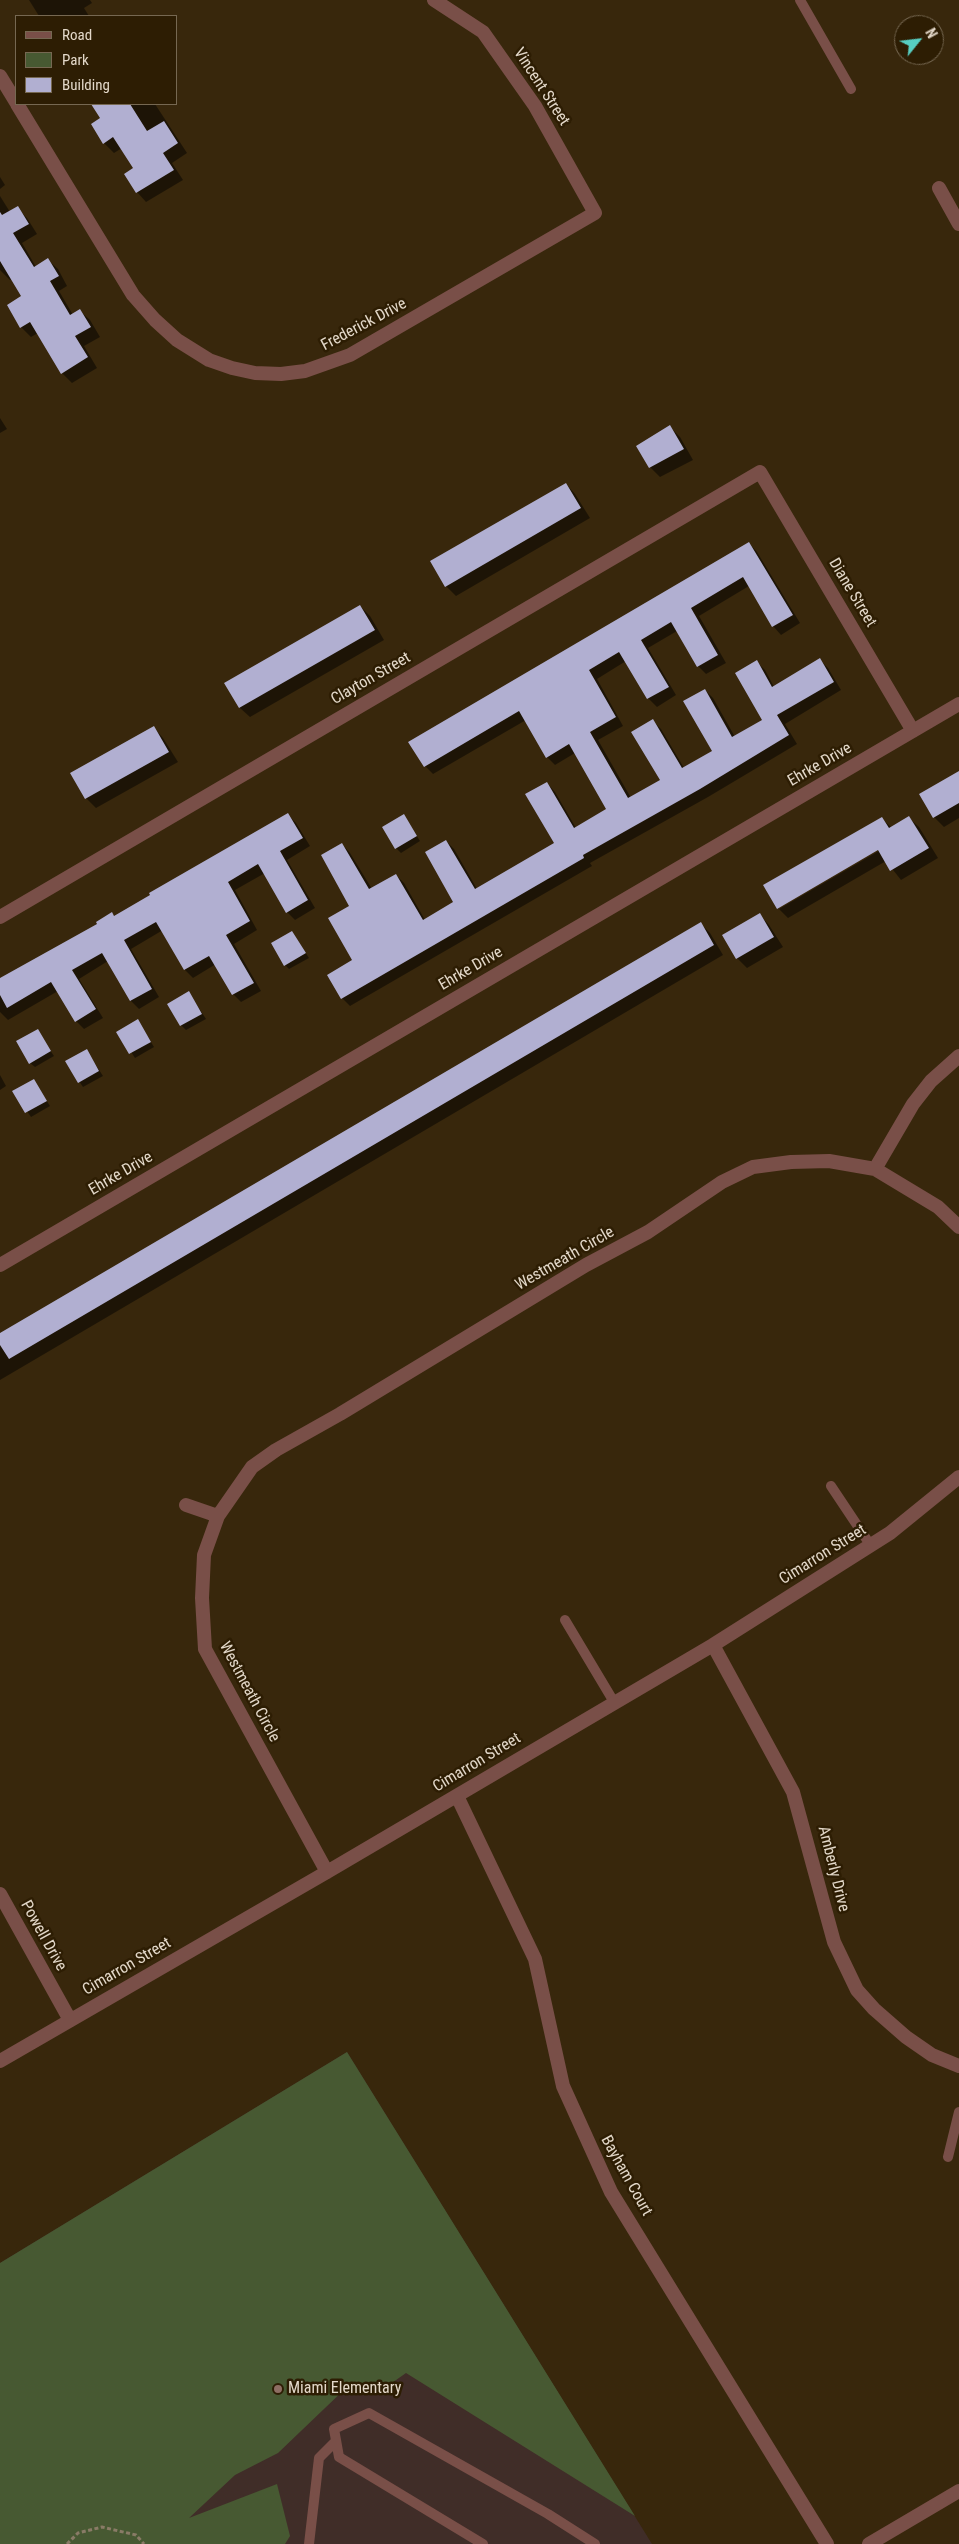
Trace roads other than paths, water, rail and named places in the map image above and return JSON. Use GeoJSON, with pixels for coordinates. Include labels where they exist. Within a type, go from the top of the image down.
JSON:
{"type":"FeatureCollection","features":[{"type":"Feature","properties":{"kind":"street","name":"Vincent Street"},"geometry":{"type":"LineString","coordinates":[[434,0],[483,32],[536,106],[595,213]]}},
{"type":"Feature","properties":{"kind":"street","name":"Frederick Drive"},"geometry":{"type":"LineString","coordinates":[[0,76],[15,100]]}},
{"type":"Feature","properties":{"kind":"street","name":"Frederick Drive"},"geometry":{"type":"LineString","coordinates":[[18,105],[133,294],[154,320],[178,340],[209,360],[255,373],[281,374],[305,371],[350,356],[595,213]]}},
{"type":"Feature","properties":{"kind":"street"},"geometry":{"type":"LineString","coordinates":[[939,188],[959,224]]}},
{"type":"Feature","properties":{"kind":"street","name":"Diane Street"},"geometry":{"type":"LineString","coordinates":[[760,472],[913,731]]}},
{"type":"Feature","properties":{"kind":"street","name":"Clayton Street"},"geometry":{"type":"LineString","coordinates":[[0,917],[760,472]]}},
{"type":"Feature","properties":{"kind":"street","name":"Ehrke Drive"},"geometry":{"type":"LineString","coordinates":[[0,1265],[959,704]]}},
{"type":"Feature","properties":{"kind":"street"},"geometry":{"type":"LineString","coordinates":[[875,1169],[913,1104],[931,1081],[959,1056]]}},
{"type":"Feature","properties":{"kind":"street","name":"Westmeath Circle"},"geometry":{"type":"LineString","coordinates":[[327,1872],[205,1649],[202,1598],[204,1555],[218,1516],[252,1467],[276,1450],[340,1414],[586,1265],[648,1232],[722,1182],[753,1167],[791,1162],[829,1161],[875,1169],[938,1207],[959,1227]]}},
{"type":"Feature","properties":{"kind":"street","name":"Cimarron Street"},"geometry":{"type":"LineString","coordinates":[[0,2060],[327,1872],[713,1645],[871,1546],[959,1477]]}},
{"type":"Feature","properties":{"kind":"street"},"geometry":{"type":"LineString","coordinates":[[186,1505],[218,1516]]}},
{"type":"Feature","properties":{"kind":"street","name":"Amberly Drive"},"geometry":{"type":"LineString","coordinates":[[713,1645],[793,1792],[834,1942],[853,1983],[874,2009],[906,2037],[932,2055],[959,2066]]}},
{"type":"Feature","properties":{"kind":"street","name":"Bayham Court"},"geometry":{"type":"LineString","coordinates":[[457,1796],[535,1959],[563,2086],[612,2192],[827,2544]]}},
{"type":"Feature","properties":{"kind":"street","name":"Powell Drive"},"geometry":{"type":"LineString","coordinates":[[0,1894],[70,2020]]}},
{"type":"Feature","properties":{"kind":"street"},"geometry":{"type":"LineString","coordinates":[[869,2544],[959,2491]]}},
{"type":"Feature","properties":{"kind":"lane"},"geometry":{"type":"LineString","coordinates":[[800,0],[851,89]]}},
{"type":"Feature","properties":{"kind":"lane"},"geometry":{"type":"LineString","coordinates":[[831,1486],[871,1546]]}},
{"type":"Feature","properties":{"kind":"lane"},"geometry":{"type":"LineString","coordinates":[[565,1620],[614,1702]]}},
{"type":"Feature","properties":{"kind":"lane"},"geometry":{"type":"LineString","coordinates":[[948,2157],[959,2112]]}},
{"type":"Feature","properties":{"kind":"lane"},"geometry":{"type":"LineString","coordinates":[[483,2544],[339,2457],[334,2429],[369,2413],[548,2514],[595,2544]]}},
{"type":"Feature","properties":{"kind":"lane"},"geometry":{"type":"LineString","coordinates":[[309,2544],[318,2458],[336,2441]]}},
{"type":"Feature","properties":{"kind":"place","name":"Miami Elementary"},"geometry":{"type":"Point","coordinates":[278,2389]}}]}
